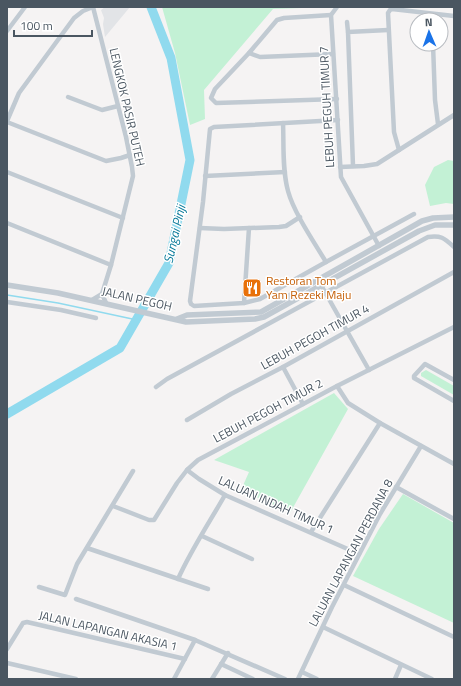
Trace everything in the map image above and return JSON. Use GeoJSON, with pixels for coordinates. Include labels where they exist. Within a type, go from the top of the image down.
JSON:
{"type":"FeatureCollection","features":[{"type":"Feature","properties":{"kind":"street"},"geometry":{"type":"LineString","coordinates":[[7,31],[25,7]]}},
{"type":"Feature","properties":{"kind":"street"},"geometry":{"type":"LineString","coordinates":[[93,7],[83,11],[74,18],[19,93],[7,121],[106,161],[130,155]]}},
{"type":"Feature","properties":{"kind":"street","name":"LENGKOK PASIR PUTEH"},"geometry":{"type":"LineString","coordinates":[[93,7],[130,155],[133,176],[111,265],[102,294]]}},
{"type":"Feature","properties":{"kind":"street"},"geometry":{"type":"LineString","coordinates":[[337,7],[331,15],[277,20],[249,53],[215,88],[211,98],[216,103],[337,98]]}},
{"type":"Feature","properties":{"kind":"street"},"geometry":{"type":"LineString","coordinates":[[399,150],[394,132],[388,13],[392,9],[422,12]]}},
{"type":"Feature","properties":{"kind":"street","name":"LEBUH PEGUH TIMUR 7"},"geometry":{"type":"LineString","coordinates":[[331,15],[341,177],[380,246]]}},
{"type":"Feature","properties":{"kind":"street"},"geometry":{"type":"LineString","coordinates":[[347,22],[353,166]]}},
{"type":"Feature","properties":{"kind":"street"},"geometry":{"type":"LineString","coordinates":[[348,32],[388,30]]}},
{"type":"Feature","properties":{"kind":"street"},"geometry":{"type":"LineString","coordinates":[[433,52],[435,100],[438,124]]}},
{"type":"Feature","properties":{"kind":"street"},"geometry":{"type":"LineString","coordinates":[[249,53],[260,58],[333,54]]}},
{"type":"Feature","properties":{"kind":"street"},"geometry":{"type":"LineString","coordinates":[[68,97],[102,110],[118,106]]}},
{"type":"Feature","properties":{"kind":"street"},"geometry":{"type":"LineString","coordinates":[[340,167],[377,164],[454,115]]}},
{"type":"Feature","properties":{"kind":"street"},"geometry":{"type":"LineString","coordinates":[[338,120],[214,127],[210,129],[200,228],[190,301],[191,304],[194,306],[256,301],[414,214]]}},
{"type":"Feature","properties":{"kind":"street"},"geometry":{"type":"LineString","coordinates":[[283,123],[285,172],[288,192],[300,217],[326,262]]}},
{"type":"Feature","properties":{"kind":"street"},"geometry":{"type":"LineString","coordinates":[[7,172],[123,218]]}},
{"type":"Feature","properties":{"kind":"street"},"geometry":{"type":"LineString","coordinates":[[205,176],[285,172]]}},
{"type":"Feature","properties":{"kind":"street"},"geometry":{"type":"LineString","coordinates":[[200,228],[286,226],[300,217]]}},
{"type":"Feature","properties":{"kind":"street","name":"JALAN PEGOH"},"geometry":{"type":"LineString","coordinates":[[7,285],[58,292],[177,319],[186,315],[261,312],[422,221],[433,218],[454,217]]}},
{"type":"Feature","properties":{"kind":"street"},"geometry":{"type":"LineString","coordinates":[[7,224],[111,265]]}},
{"type":"Feature","properties":{"kind":"street"},"geometry":{"type":"LineString","coordinates":[[177,319],[186,322],[255,320],[264,317],[427,227],[435,225],[454,225]]}},
{"type":"Feature","properties":{"kind":"street"},"geometry":{"type":"LineString","coordinates":[[244,303],[249,228]]}},
{"type":"Feature","properties":{"kind":"street"},"geometry":{"type":"LineString","coordinates":[[156,387],[167,379],[428,238],[437,236],[443,237],[454,247]]}},
{"type":"Feature","properties":{"kind":"street"},"geometry":{"type":"LineString","coordinates":[[372,256],[380,246],[394,244]]}},
{"type":"Feature","properties":{"kind":"street","name":"LEBUH PEGOH TIMUR 4"},"geometry":{"type":"LineString","coordinates":[[187,420],[346,330],[454,272]]}},
{"type":"Feature","properties":{"kind":"street"},"geometry":{"type":"LineString","coordinates":[[321,285],[323,279],[329,273]]}},
{"type":"Feature","properties":{"kind":"street"},"geometry":{"type":"LineString","coordinates":[[303,287],[314,284],[321,285],[369,370]]}},
{"type":"Feature","properties":{"kind":"street"},"geometry":{"type":"LineString","coordinates":[[92,300],[102,294],[107,303]]}},
{"type":"Feature","properties":{"kind":"street"},"geometry":{"type":"LineString","coordinates":[[7,302],[61,310],[96,318]]}},
{"type":"Feature","properties":{"kind":"street","name":"LEBUH PEGOH TIMUR 2"},"geometry":{"type":"LineString","coordinates":[[113,506],[149,520],[154,520],[177,483],[187,470],[198,460],[337,386],[454,327]]}},
{"type":"Feature","properties":{"kind":"street"},"geometry":{"type":"LineString","coordinates":[[454,380],[424,364],[414,376],[414,378],[454,401]]}},
{"type":"Feature","properties":{"kind":"street"},"geometry":{"type":"LineString","coordinates":[[283,367],[303,404]]}},
{"type":"Feature","properties":{"kind":"street"},"geometry":{"type":"LineString","coordinates":[[337,386],[348,403],[380,423],[454,464]]}},
{"type":"Feature","properties":{"kind":"street"},"geometry":{"type":"LineString","coordinates":[[311,532],[380,423]]}},
{"type":"Feature","properties":{"kind":"street","name":"LALUAN LAPANGAN PERDANA 8"},"geometry":{"type":"LineString","coordinates":[[298,679],[380,514],[421,446]]}},
{"type":"Feature","properties":{"kind":"street"},"geometry":{"type":"LineString","coordinates":[[39,587],[65,595],[77,564],[113,506],[133,470]]}},
{"type":"Feature","properties":{"kind":"street","name":"LALUAN INDAH TIMUR 1"},"geometry":{"type":"LineString","coordinates":[[187,470],[224,495],[359,554]]}},
{"type":"Feature","properties":{"kind":"street"},"geometry":{"type":"LineString","coordinates":[[396,487],[454,519]]}},
{"type":"Feature","properties":{"kind":"street"},"geometry":{"type":"LineString","coordinates":[[178,579],[189,555],[202,536],[224,495]]}},
{"type":"Feature","properties":{"kind":"street"},"geometry":{"type":"LineString","coordinates":[[202,536],[252,559]]}},
{"type":"Feature","properties":{"kind":"street"},"geometry":{"type":"LineString","coordinates":[[87,548],[208,589]]}},
{"type":"Feature","properties":{"kind":"street"},"geometry":{"type":"LineString","coordinates":[[344,585],[454,637]]}},
{"type":"Feature","properties":{"kind":"street"},"geometry":{"type":"LineString","coordinates":[[76,599],[196,640],[285,679]]}},
{"type":"Feature","properties":{"kind":"street","name":"JALAN LAPANGAN AKASIA 1"},"geometry":{"type":"LineString","coordinates":[[7,649],[23,623],[28,622],[185,659]]}},
{"type":"Feature","properties":{"kind":"street"},"geometry":{"type":"LineString","coordinates":[[323,627],[432,679]]}},
{"type":"Feature","properties":{"kind":"street"},"geometry":{"type":"LineString","coordinates":[[174,679],[196,640]]}},
{"type":"Feature","properties":{"kind":"street"},"geometry":{"type":"LineString","coordinates":[[212,679],[228,653]]}},
{"type":"Feature","properties":{"kind":"street"},"geometry":{"type":"LineString","coordinates":[[7,663],[76,679]]}},
{"type":"Feature","properties":{"kind":"street"},"geometry":{"type":"LineString","coordinates":[[221,664],[253,679]]}},
{"type":"Feature","properties":{"kind":"street"},"geometry":{"type":"LineString","coordinates":[[395,679],[401,665]]}},
{"type":"Feature","properties":{"kind":"street"},"geometry":{"type":"LineString","coordinates":[[302,672],[317,679]]}},
{"type":"Feature","properties":{"kind":"shaded area"},"geometry":{"type":"Polygon","coordinates":[[[105,7],[130,7],[105,37],[103,24],[104,18],[101,10],[105,7]]]}},
{"type":"Feature","properties":{"kind":"green space"},"geometry":{"type":"Polygon","coordinates":[[[162,7],[331,7],[273,9],[204,90],[205,119],[190,125],[175,53],[162,7]]]}},
{"type":"Feature","properties":{"kind":"green space"},"geometry":{"type":"Polygon","coordinates":[[[448,160],[454,161],[454,204],[446,203],[430,206],[425,185],[434,167],[448,160]]]}},
{"type":"Feature","properties":{"kind":"green space"},"geometry":{"type":"Polygon","coordinates":[[[426,370],[454,386],[454,395],[421,376],[421,373],[426,370]]]}},
{"type":"Feature","properties":{"kind":"green space"},"geometry":{"type":"Polygon","coordinates":[[[334,393],[348,409],[290,513],[241,490],[249,472],[214,460],[334,393]]]}},
{"type":"Feature","properties":{"kind":"green space"},"geometry":{"type":"Polygon","coordinates":[[[403,494],[454,523],[454,623],[353,576],[379,529],[403,494]]]}},
{"type":"Feature","properties":{"kind":"waterway","name":"Sungai Pinji"},"geometry":{"type":"LineString","coordinates":[[7,414],[120,348],[169,263],[190,160],[171,58],[151,7]]}},
{"type":"Feature","properties":{"kind":"waterway"},"geometry":{"type":"LineString","coordinates":[[7,295],[58,303],[137,320]]}},
{"type":"Feature","properties":{"kind":"place","name":"Restoran Tom Yam Rezeki Maju"},"geometry":{"type":"Point","coordinates":[252,288]}}]}
